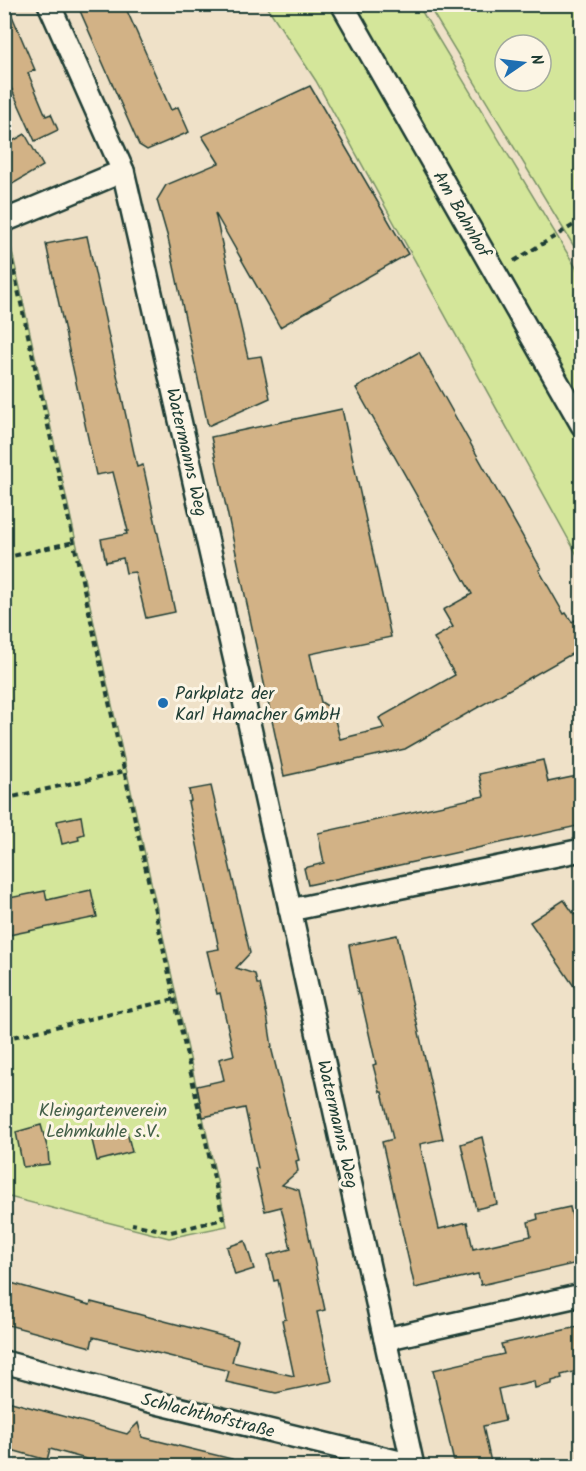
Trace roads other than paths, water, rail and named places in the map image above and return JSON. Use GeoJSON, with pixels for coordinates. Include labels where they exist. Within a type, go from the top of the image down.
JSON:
{"type":"FeatureCollection","features":[{"type":"Feature","properties":{"kind":"street","name":"Watermanns Weg"},"geometry":{"type":"LineString","coordinates":[[49,4],[123,171],[413,1466]]}},
{"type":"Feature","properties":{"kind":"street","name":"Am Bahnhof"},"geometry":{"type":"LineString","coordinates":[[342,4],[582,424]]}},
{"type":"Feature","properties":{"kind":"street"},"geometry":{"type":"LineString","coordinates":[[5,228],[123,171]]}},
{"type":"Feature","properties":{"kind":"street"},"geometry":{"type":"LineString","coordinates":[[290,910],[582,850]]}},
{"type":"Feature","properties":{"kind":"street"},"geometry":{"type":"LineString","coordinates":[[386,1339],[582,1295]]}},
{"type":"Feature","properties":{"kind":"street","name":"Schlachthofstraße"},"geometry":{"type":"LineString","coordinates":[[4,1362],[413,1466]]}},
{"type":"Feature","properties":{"kind":"place","name":"Parkplatz der Karl Hamacher GmbH"},"geometry":{"type":"Point","coordinates":[163,703]}},
{"type":"Feature","properties":{"kind":"park label","name":"Kleingartenverein Lehmkuhle s.V."},"geometry":{"type":"Point","coordinates":[103,1120]}}]}
